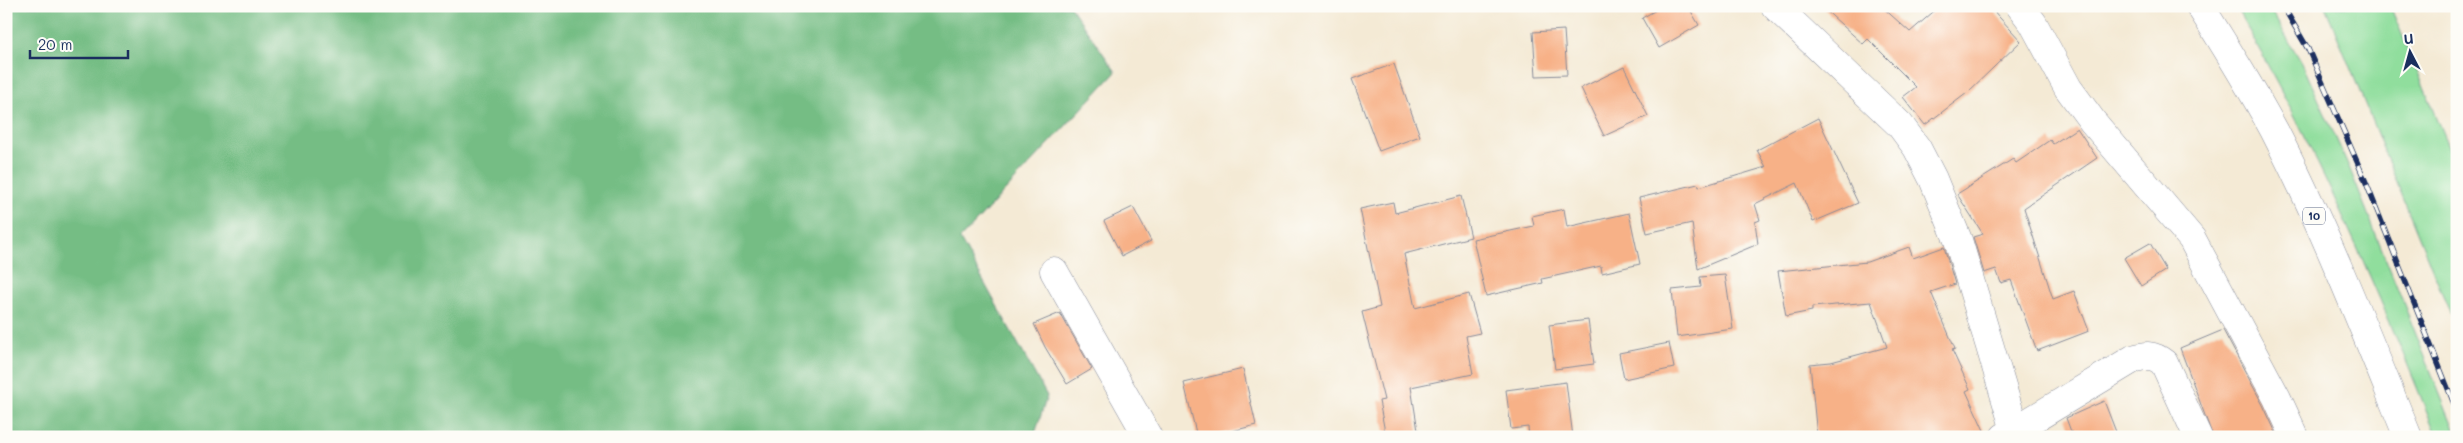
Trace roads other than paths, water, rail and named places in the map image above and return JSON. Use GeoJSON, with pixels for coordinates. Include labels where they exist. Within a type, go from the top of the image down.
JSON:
{"type":"FeatureCollection","features":[{"type":"Feature","properties":{"kind":"main road"},"geometry":{"type":"LineString","coordinates":[[1775,6],[1900,125],[1917,148],[1934,179],[1958,240],[2012,435],[2133,358],[2146,355],[2156,356],[2164,363],[2198,437]]}},
{"type":"Feature","properties":{"kind":"main road"},"geometry":{"type":"LineString","coordinates":[[2020,6],[2033,23],[2068,88],[2192,240],[2278,398],[2294,437]]}},
{"type":"Feature","properties":{"kind":"main road","name":"10"},"geometry":{"type":"LineString","coordinates":[[2200,6],[2242,72],[2303,191],[2354,305],[2408,437]]}},
{"type":"Feature","properties":{"kind":"main road"},"geometry":{"type":"LineString","coordinates":[[1054,271],[1148,437]]}},
{"type":"Feature","properties":{"kind":"railway"},"geometry":{"type":"LineString","coordinates":[[2283,6],[2308,49],[2365,180],[2457,411]]}}]}
